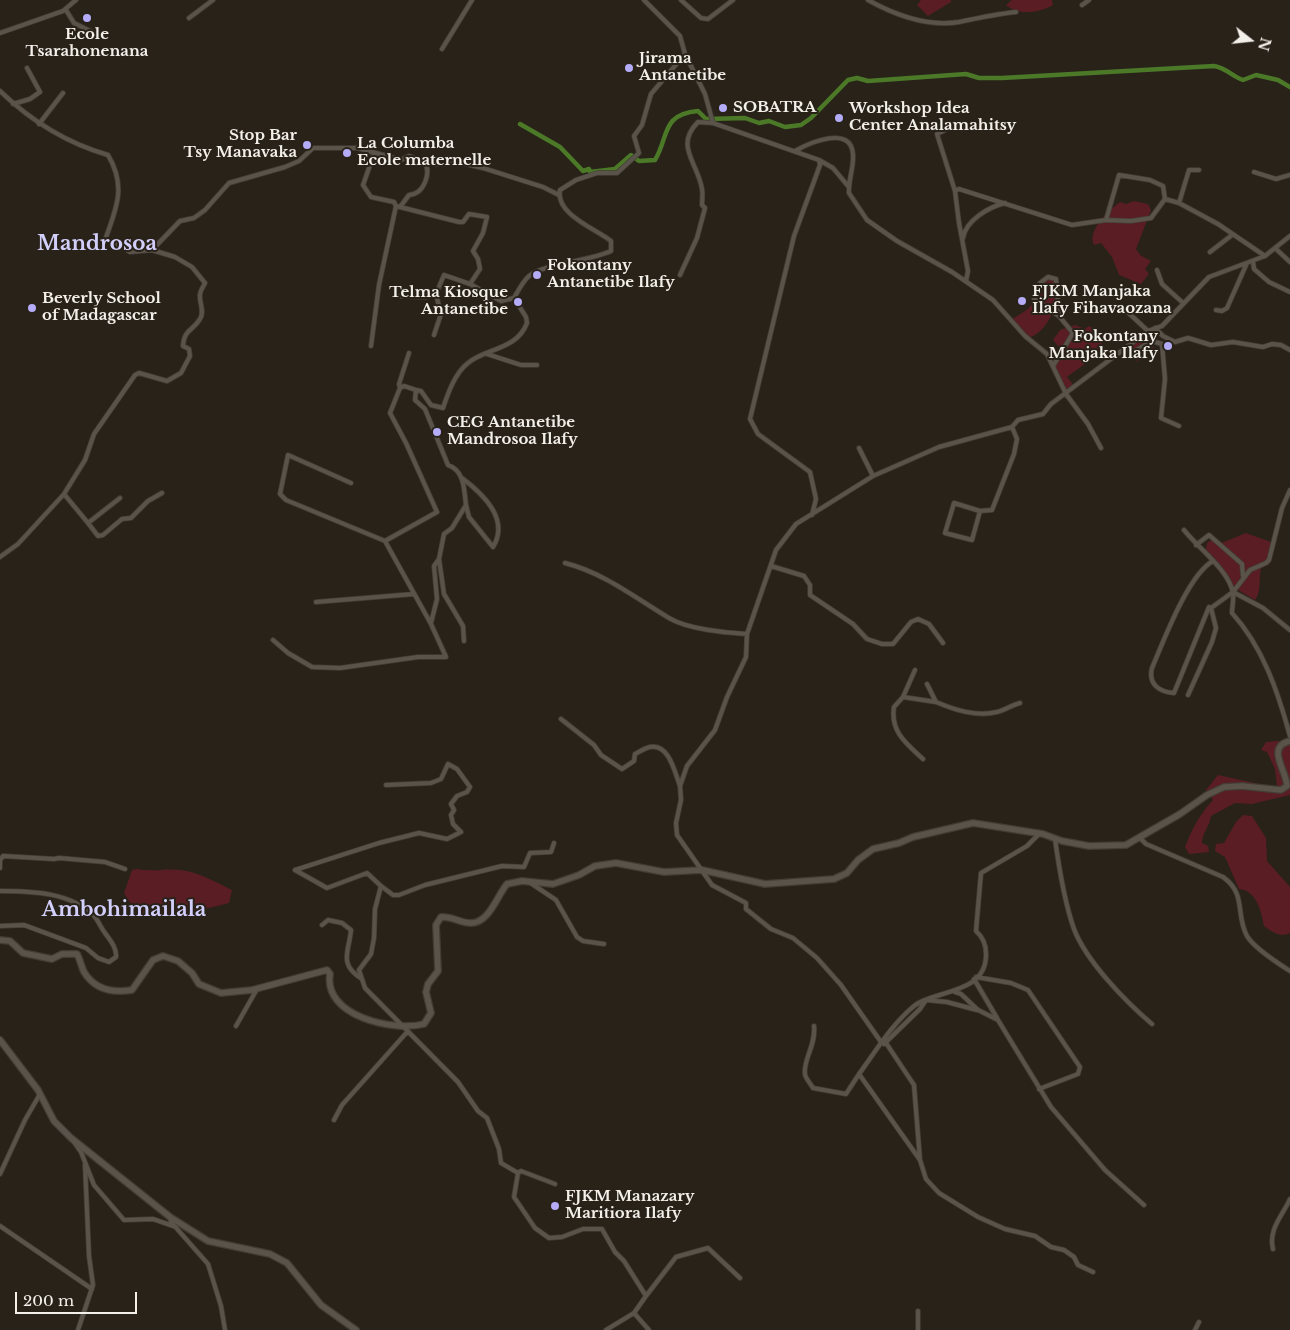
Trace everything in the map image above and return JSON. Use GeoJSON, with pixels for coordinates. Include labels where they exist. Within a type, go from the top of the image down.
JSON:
{"type":"FeatureCollection","features":[{"type":"Feature","properties":{"kind":"street"},"geometry":{"type":"LineString","coordinates":[[0,33],[66,10],[76,0]]}},
{"type":"Feature","properties":{"kind":"street"},"geometry":{"type":"LineString","coordinates":[[190,18],[213,0]]}},
{"type":"Feature","properties":{"kind":"street"},"geometry":{"type":"LineString","coordinates":[[442,49],[472,0]]}},
{"type":"Feature","properties":{"kind":"street"},"geometry":{"type":"LineString","coordinates":[[644,0],[680,36],[685,54],[705,94],[712,123]]}},
{"type":"Feature","properties":{"kind":"street"},"geometry":{"type":"LineString","coordinates":[[681,0],[701,18],[708,19],[733,0]]}},
{"type":"Feature","properties":{"kind":"street"},"geometry":{"type":"LineString","coordinates":[[868,0],[894,14],[912,19],[940,22],[958,22],[1016,12]]}},
{"type":"Feature","properties":{"kind":"street"},"geometry":{"type":"LineString","coordinates":[[1082,5],[1089,0]]}},
{"type":"Feature","properties":{"kind":"street"},"geometry":{"type":"LineString","coordinates":[[66,10],[74,23],[92,32]]}},
{"type":"Feature","properties":{"kind":"street"},"geometry":{"type":"LineString","coordinates":[[434,335],[441,314],[436,294],[444,275],[470,284],[500,300],[514,298],[529,276],[540,269],[598,257],[611,250],[611,241],[570,214],[562,204],[559,195],[560,190],[576,180],[597,173],[617,173],[640,153],[634,136],[642,125],[651,94],[685,54]]}},
{"type":"Feature","properties":{"kind":"street"},"geometry":{"type":"LineString","coordinates":[[13,104],[30,99],[40,92],[27,68]]}},
{"type":"Feature","properties":{"kind":"street"},"geometry":{"type":"LineString","coordinates":[[0,91],[13,104],[32,115],[39,124],[72,143],[108,155],[118,187],[119,202],[105,240],[121,246],[130,252],[152,250],[184,262],[204,280],[200,294],[202,314],[200,320],[188,330],[183,342],[183,346],[189,350],[190,360],[181,373],[167,381],[139,373],[135,375],[94,434],[85,460],[64,494],[18,544],[0,557]]}},
{"type":"Feature","properties":{"kind":"street"},"geometry":{"type":"LineString","coordinates":[[39,124],[63,93]]}},
{"type":"Feature","properties":{"kind":"street"},"geometry":{"type":"LineString","coordinates":[[680,275],[697,238],[706,208],[702,205],[702,188],[687,141],[689,131],[698,122],[712,123],[820,160],[833,168],[848,186]]}},
{"type":"Feature","properties":{"kind":"street"},"geometry":{"type":"LineString","coordinates":[[960,127],[949,128],[937,134],[955,191],[968,271],[966,281]]}},
{"type":"Feature","properties":{"kind":"street"},"geometry":{"type":"LineString","coordinates":[[795,151],[807,144],[829,137],[846,142],[854,156],[848,186],[849,193],[867,220],[896,242],[966,281],[993,300],[1025,336],[1047,354],[1066,394],[1102,448]]}},
{"type":"Feature","properties":{"kind":"street"},"geometry":{"type":"LineString","coordinates":[[152,250],[180,221],[194,218],[206,210],[229,183],[285,167],[299,160],[313,148],[358,148],[401,160],[409,156],[434,164],[466,164],[544,187],[559,195]]}},
{"type":"Feature","properties":{"kind":"street"},"geometry":{"type":"LineString","coordinates":[[374,154],[363,181],[363,185],[371,197],[459,222],[463,222],[470,214],[487,218],[483,233],[473,251],[478,258],[480,269],[470,284]]}},
{"type":"Feature","properties":{"kind":"street"},"geometry":{"type":"LineString","coordinates":[[371,346],[379,285],[398,206],[409,195],[421,189],[426,182],[428,166],[424,160]]}},
{"type":"Feature","properties":{"kind":"street"},"geometry":{"type":"LineString","coordinates":[[812,515],[816,498],[810,472],[758,434],[750,419],[794,236],[820,165],[820,160]]}},
{"type":"Feature","properties":{"kind":"street"},"geometry":{"type":"LineString","coordinates":[[1179,203],[1189,170],[1199,170]]}},
{"type":"Feature","properties":{"kind":"street"},"geometry":{"type":"LineString","coordinates":[[1254,172],[1276,180],[1290,175]]}},
{"type":"Feature","properties":{"kind":"street"},"geometry":{"type":"LineString","coordinates":[[955,191],[959,189],[1072,225],[1106,220],[1151,218],[1165,199],[1163,186],[1158,182],[1119,175],[1106,220]]}},
{"type":"Feature","properties":{"kind":"street"},"geometry":{"type":"LineString","coordinates":[[1165,199],[1179,203],[1218,224],[1264,256]]}},
{"type":"Feature","properties":{"kind":"street"},"geometry":{"type":"LineString","coordinates":[[962,243],[964,234],[975,218],[987,210],[1006,203]]}},
{"type":"Feature","properties":{"kind":"street"},"geometry":{"type":"LineString","coordinates":[[1210,252],[1232,235]]}},
{"type":"Feature","properties":{"kind":"street"},"geometry":{"type":"LineString","coordinates":[[680,786],[687,766],[715,730],[727,697],[746,657],[747,634],[776,550],[796,524],[873,476],[939,447],[1012,427],[1018,420],[1043,414],[1052,404],[1148,331],[1162,326],[1174,315],[1182,302],[1208,277],[1264,256],[1290,236]]}},
{"type":"Feature","properties":{"kind":"street"},"geometry":{"type":"LineString","coordinates":[[1274,248],[1290,262]]}},
{"type":"Feature","properties":{"kind":"street"},"geometry":{"type":"LineString","coordinates":[[1253,261],[1254,269],[1260,276],[1290,292]]}},
{"type":"Feature","properties":{"kind":"street"},"geometry":{"type":"LineString","coordinates":[[1216,310],[1222,311],[1227,308],[1247,263]]}},
{"type":"Feature","properties":{"kind":"street"},"geometry":{"type":"LineString","coordinates":[[1157,270],[1162,284],[1182,302]]}},
{"type":"Feature","properties":{"kind":"street"},"geometry":{"type":"LineString","coordinates":[[1040,283],[1048,278],[1056,279],[1059,316]]}},
{"type":"Feature","properties":{"kind":"street"},"geometry":{"type":"LineString","coordinates":[[397,296],[425,297],[436,294]]}},
{"type":"Feature","properties":{"kind":"street"},"geometry":{"type":"LineString","coordinates":[[400,388],[404,386],[421,391],[431,405],[443,408],[449,391],[465,365],[477,356],[486,354],[518,337],[526,327],[526,317],[514,298]]}},
{"type":"Feature","properties":{"kind":"street"},"geometry":{"type":"LineString","coordinates":[[1034,299],[1059,316],[1072,333],[1054,366]]}},
{"type":"Feature","properties":{"kind":"street"},"geometry":{"type":"LineString","coordinates":[[1121,306],[1148,331]]}},
{"type":"Feature","properties":{"kind":"street"},"geometry":{"type":"LineString","coordinates":[[1155,328],[1163,336],[1175,342],[1188,338],[1211,345],[1233,342],[1263,347],[1281,344],[1290,350]]}},
{"type":"Feature","properties":{"kind":"street"},"geometry":{"type":"LineString","coordinates":[[1124,350],[1134,351],[1152,341],[1162,344],[1165,379],[1160,418],[1179,426]]}},
{"type":"Feature","properties":{"kind":"street"},"geometry":{"type":"LineString","coordinates":[[384,541],[437,512],[406,443],[390,414],[400,388],[399,384],[409,353]]}},
{"type":"Feature","properties":{"kind":"street"},"geometry":{"type":"LineString","coordinates":[[486,354],[521,365],[537,365]]}},
{"type":"Feature","properties":{"kind":"street"},"geometry":{"type":"LineString","coordinates":[[416,390],[415,400],[425,409],[448,465],[454,467],[462,478],[484,495],[493,510],[499,526],[498,538],[493,547],[469,516],[462,478]]}},
{"type":"Feature","properties":{"kind":"street"},"geometry":{"type":"LineString","coordinates":[[980,511],[972,540],[944,533],[954,503],[980,511],[992,510],[1014,454],[1017,440],[1012,427]]}},
{"type":"Feature","properties":{"kind":"street"},"geometry":{"type":"LineString","coordinates":[[859,448],[873,476]]}},
{"type":"Feature","properties":{"kind":"street"},"geometry":{"type":"LineString","coordinates":[[273,640],[288,653],[312,666],[340,668],[418,657],[446,657],[431,624],[384,541],[286,500],[280,494],[288,455],[351,483]]}},
{"type":"Feature","properties":{"kind":"street"},"geometry":{"type":"LineString","coordinates":[[1213,561],[1203,566],[1180,605],[1152,668],[1150,675],[1153,683],[1159,689],[1174,693],[1209,607],[1211,608],[1233,592],[1243,576],[1250,570],[1269,560],[1282,508],[1290,490]]}},
{"type":"Feature","properties":{"kind":"street"},"geometry":{"type":"LineString","coordinates":[[64,494],[98,536],[103,535],[122,519],[131,518],[148,501],[162,493]]}},
{"type":"Feature","properties":{"kind":"street"},"geometry":{"type":"LineString","coordinates":[[88,522],[120,498]]}},
{"type":"Feature","properties":{"kind":"street"},"geometry":{"type":"LineString","coordinates":[[464,641],[463,626],[444,594],[439,559],[444,534],[452,528],[466,505]]}},
{"type":"Feature","properties":{"kind":"street"},"geometry":{"type":"LineString","coordinates":[[1184,530],[1196,545],[1219,567],[1233,592],[1232,613],[1242,624],[1264,659],[1290,736]]}},
{"type":"Feature","properties":{"kind":"street"},"geometry":{"type":"LineString","coordinates":[[1196,545],[1210,535],[1215,538],[1242,564],[1243,576]]}},
{"type":"Feature","properties":{"kind":"street"},"geometry":{"type":"LineString","coordinates":[[431,624],[437,599],[434,566],[439,559]]}},
{"type":"Feature","properties":{"kind":"street"},"geometry":{"type":"LineString","coordinates":[[565,563],[604,577],[670,618],[694,626],[747,634]]}},
{"type":"Feature","properties":{"kind":"street"},"geometry":{"type":"LineString","coordinates":[[771,566],[804,576],[810,585],[810,595],[853,624],[870,640],[882,644],[893,644],[911,622],[918,619],[929,624],[943,643]]}},
{"type":"Feature","properties":{"kind":"street"},"geometry":{"type":"LineString","coordinates":[[1233,592],[1263,608],[1290,630]]}},
{"type":"Feature","properties":{"kind":"street"},"geometry":{"type":"LineString","coordinates":[[316,602],[414,594]]}},
{"type":"Feature","properties":{"kind":"street"},"geometry":{"type":"LineString","coordinates":[[1188,695],[1212,642],[1216,628],[1211,608]]}},
{"type":"Feature","properties":{"kind":"street"},"geometry":{"type":"LineString","coordinates":[[915,670],[903,697],[894,707],[894,727],[901,738],[923,759]]}},
{"type":"Feature","properties":{"kind":"street"},"geometry":{"type":"LineString","coordinates":[[927,684],[936,702]]}},
{"type":"Feature","properties":{"kind":"street"},"geometry":{"type":"LineString","coordinates":[[903,697],[936,702],[969,713],[996,712],[1020,703]]}},
{"type":"Feature","properties":{"kind":"street"},"geometry":{"type":"LineString","coordinates":[[561,719],[594,745],[601,755],[622,769],[630,766],[634,761],[635,754],[651,746],[660,748],[665,752],[680,786],[681,800],[676,823],[677,835],[712,885],[742,899],[746,903],[746,909],[771,929],[793,938],[817,958],[841,985],[914,1085],[920,1160],[926,1179],[939,1193],[996,1225],[1035,1236],[1051,1246],[1064,1250],[1074,1257],[1078,1265],[1093,1272]]}},
{"type":"Feature","properties":{"kind":"street"},"geometry":{"type":"LineString","coordinates":[[0,940],[10,940],[23,953],[52,959],[62,954],[77,954],[85,974],[108,991],[118,993],[132,990],[153,960],[163,956],[178,961],[192,973],[199,984],[220,993],[257,989],[327,970],[330,974],[328,986],[336,1000],[348,1011],[364,1019],[406,1029],[424,1024],[431,1013],[426,992],[428,984],[438,971],[436,925],[441,917],[449,916],[472,923],[483,919],[507,884],[529,882],[553,884],[566,881],[595,866],[616,863],[664,872],[702,870],[766,884],[834,878],[847,872],[858,860],[873,849],[951,827],[973,823],[1039,834],[1089,846],[1126,845],[1224,787],[1242,786],[1281,790],[1287,786],[1287,778],[1281,768],[1278,755],[1279,748],[1283,743],[1290,741]]}},
{"type":"Feature","properties":{"kind":"street"},"geometry":{"type":"LineString","coordinates":[[386,785],[436,782],[441,779],[448,764],[470,787],[467,792],[456,796],[451,804],[454,810],[451,815],[453,824],[461,832],[447,839],[419,834],[379,843],[295,870],[327,888],[367,873],[393,895],[399,895],[425,885],[502,866],[524,867],[530,853],[551,852],[554,843]]}},
{"type":"Feature","properties":{"kind":"street"},"geometry":{"type":"LineString","coordinates":[[884,1043],[898,1021],[914,1005],[955,992],[981,972],[986,958],[983,939],[976,931],[981,873],[1027,846],[1039,834]]}},
{"type":"Feature","properties":{"kind":"street"},"geometry":{"type":"LineString","coordinates":[[1136,840],[1142,838],[1146,844],[1223,877],[1234,885],[1239,898],[1241,923],[1248,939],[1290,971]]}},
{"type":"Feature","properties":{"kind":"street"},"geometry":{"type":"LineString","coordinates":[[1055,839],[1069,914],[1083,947],[1115,989],[1152,1024]]}},
{"type":"Feature","properties":{"kind":"street"},"geometry":{"type":"LineString","coordinates":[[0,868],[0,859],[3,856],[13,856],[105,862],[125,869]]}},
{"type":"Feature","properties":{"kind":"street"},"geometry":{"type":"LineString","coordinates":[[529,882],[556,900],[577,937],[583,941],[604,944]]}},
{"type":"Feature","properties":{"kind":"street"},"geometry":{"type":"LineString","coordinates":[[381,886],[375,909],[374,938],[370,954],[359,970],[365,988],[458,1082],[478,1112],[487,1118],[499,1150],[501,1163],[518,1173],[521,1171],[529,1173],[555,1184]]}},
{"type":"Feature","properties":{"kind":"street"},"geometry":{"type":"LineString","coordinates":[[0,891],[44,893],[85,908],[96,918],[112,942],[117,952],[116,957],[109,962],[98,958],[86,948],[24,925],[0,926]]}},
{"type":"Feature","properties":{"kind":"street"},"geometry":{"type":"LineString","coordinates":[[322,925],[328,920],[342,923],[351,930],[346,952],[347,965],[355,975],[362,979]]}},
{"type":"Feature","properties":{"kind":"street"},"geometry":{"type":"LineString","coordinates":[[975,978],[1051,1108],[1105,1170],[1144,1206]]}},
{"type":"Feature","properties":{"kind":"street"},"geometry":{"type":"LineString","coordinates":[[975,978],[1011,984],[1028,990],[1080,1067],[1078,1074],[1039,1089]]}},
{"type":"Feature","properties":{"kind":"street"},"geometry":{"type":"LineString","coordinates":[[236,1026],[257,989]]}},
{"type":"Feature","properties":{"kind":"street"},"geometry":{"type":"LineString","coordinates":[[955,992],[961,994],[978,1010]]}},
{"type":"Feature","properties":{"kind":"street"},"geometry":{"type":"LineString","coordinates":[[926,1000],[947,1002],[978,1010],[998,1020]]}},
{"type":"Feature","properties":{"kind":"street"},"geometry":{"type":"LineString","coordinates":[[814,1026],[815,1036],[806,1063],[805,1075],[813,1088],[846,1094],[858,1074],[878,1048],[920,1009],[926,1000]]}},
{"type":"Feature","properties":{"kind":"street"},"geometry":{"type":"LineString","coordinates":[[334,1120],[342,1105],[406,1029]]}},
{"type":"Feature","properties":{"kind":"street"},"geometry":{"type":"LineString","coordinates":[[0,1040],[40,1094],[54,1120],[81,1152],[94,1185],[124,1220],[153,1219],[176,1227]]}},
{"type":"Feature","properties":{"kind":"street"},"geometry":{"type":"LineString","coordinates":[[858,1074],[920,1160]]}},
{"type":"Feature","properties":{"kind":"street"},"geometry":{"type":"LineString","coordinates":[[0,1174],[25,1120],[40,1094]]}},
{"type":"Feature","properties":{"kind":"street"},"geometry":{"type":"LineString","coordinates":[[71,1138],[170,1217],[208,1241],[270,1254],[282,1259],[322,1305],[356,1330]]}},
{"type":"Feature","properties":{"kind":"street"},"geometry":{"type":"LineString","coordinates":[[78,1330],[92,1289],[93,1274],[89,1256],[85,1165]]}},
{"type":"Feature","properties":{"kind":"street"},"geometry":{"type":"LineString","coordinates":[[518,1173],[514,1197],[535,1228],[543,1234],[554,1238],[583,1230],[602,1229],[615,1252],[624,1261],[646,1296]]}},
{"type":"Feature","properties":{"kind":"street"},"geometry":{"type":"LineString","coordinates":[[1273,1249],[1274,1229],[1290,1199]]}},
{"type":"Feature","properties":{"kind":"street"},"geometry":{"type":"LineString","coordinates":[[153,1219],[161,1208]]}},
{"type":"Feature","properties":{"kind":"street"},"geometry":{"type":"LineString","coordinates":[[170,1217],[176,1227],[208,1264],[226,1330]]}},
{"type":"Feature","properties":{"kind":"street"},"geometry":{"type":"LineString","coordinates":[[0,1226],[92,1289]]}},
{"type":"Feature","properties":{"kind":"street"},"geometry":{"type":"LineString","coordinates":[[606,1330],[634,1313],[676,1257],[708,1248],[740,1278]]}},
{"type":"Feature","properties":{"kind":"street"},"geometry":{"type":"LineString","coordinates":[[918,1311],[918,1330]]}},
{"type":"Feature","properties":{"kind":"street"},"geometry":{"type":"LineString","coordinates":[[634,1313],[649,1330]]}},
{"type":"Feature","properties":{"kind":"street"},"geometry":{"type":"LineString","coordinates":[[1196,1330],[1198,1322]]}},
{"type":"Feature","properties":{"kind":"shaded area"},"geometry":{"type":"Polygon","coordinates":[[[921,0],[951,0],[951,2],[928,16],[917,5],[921,0]]]}},
{"type":"Feature","properties":{"kind":"shaded area"},"geometry":{"type":"Polygon","coordinates":[[[1012,0],[1052,0],[1053,5],[1042,10],[1023,12],[1006,5],[1012,0]]]}},
{"type":"Feature","properties":{"kind":"shaded area"},"geometry":{"type":"Polygon","coordinates":[[[1134,201],[1148,204],[1151,210],[1136,249],[1140,255],[1151,261],[1145,269],[1149,274],[1141,284],[1119,275],[1112,257],[1101,243],[1094,245],[1093,239],[1096,227],[1110,210],[1120,202],[1126,204],[1134,201]]]}},
{"type":"Feature","properties":{"kind":"shaded area"},"geometry":{"type":"Polygon","coordinates":[[[1051,278],[1056,281],[1057,289],[1051,315],[1042,330],[1027,338],[1011,320],[1028,309],[1040,295],[1046,279],[1051,278]]]}},
{"type":"Feature","properties":{"kind":"shaded area"},"geometry":{"type":"Polygon","coordinates":[[[1075,325],[1085,329],[1089,326],[1098,332],[1102,339],[1101,346],[1090,360],[1067,377],[1075,387],[1066,394],[1053,366],[1063,352],[1053,340],[1060,330],[1075,325]]]}},
{"type":"Feature","properties":{"kind":"shaded area"},"geometry":{"type":"Polygon","coordinates":[[[1139,338],[1144,339],[1155,349],[1137,361],[1124,350],[1139,338]]]}},
{"type":"Feature","properties":{"kind":"shaded area"},"geometry":{"type":"Polygon","coordinates":[[[1246,533],[1271,542],[1267,559],[1261,568],[1259,590],[1255,600],[1233,587],[1222,567],[1206,550],[1207,543],[1211,540],[1219,544],[1246,533]]]}},
{"type":"Feature","properties":{"kind":"shaded area"},"geometry":{"type":"Polygon","coordinates":[[[1278,741],[1290,744],[1290,795],[1252,804],[1235,803],[1211,816],[1202,843],[1208,846],[1209,852],[1189,854],[1185,847],[1196,822],[1213,800],[1206,790],[1218,775],[1268,786],[1277,786],[1275,769],[1267,752],[1261,750],[1266,742],[1278,741]]]}},
{"type":"Feature","properties":{"kind":"shaded area"},"geometry":{"type":"Polygon","coordinates":[[[1243,815],[1252,816],[1266,838],[1267,861],[1290,887],[1290,933],[1279,935],[1264,926],[1260,908],[1254,898],[1239,889],[1225,857],[1215,851],[1216,844],[1224,843],[1236,822],[1243,815]]]}},
{"type":"Feature","properties":{"kind":"shaded area"},"geometry":{"type":"Polygon","coordinates":[[[132,870],[180,870],[200,875],[232,890],[229,903],[167,916],[159,917],[143,914],[130,903],[124,893],[132,870]]]}},
{"type":"Feature","properties":{"kind":"waterway"},"geometry":{"type":"LineString","coordinates":[[520,124],[560,147],[583,171],[589,169],[590,172],[615,169],[631,155],[639,161],[655,160],[668,128],[672,122],[686,113],[698,111],[706,119],[745,118],[759,123],[769,121],[785,127],[801,125],[811,118],[848,80],[857,78],[868,81],[966,74],[979,78],[1002,78],[1214,66],[1222,68],[1243,80],[1256,75],[1278,80],[1290,87]]}},
{"type":"Feature","properties":{"kind":"place","name":"Ecole Tsarahonenana"},"geometry":{"type":"Point","coordinates":[87,18]}},
{"type":"Feature","properties":{"kind":"place","name":"Jirama Antanetibe"},"geometry":{"type":"Point","coordinates":[629,68]}},
{"type":"Feature","properties":{"kind":"place","name":"SOBATRA"},"geometry":{"type":"Point","coordinates":[723,108]}},
{"type":"Feature","properties":{"kind":"place","name":"Workshop Idea Center Analamahitsy"},"geometry":{"type":"Point","coordinates":[839,118]}},
{"type":"Feature","properties":{"kind":"place","name":"Stop Bar Tsy Manavaka"},"geometry":{"type":"Point","coordinates":[307,145]}},
{"type":"Feature","properties":{"kind":"place","name":"La Columba Ecole maternelle"},"geometry":{"type":"Point","coordinates":[347,153]}},
{"type":"Feature","properties":{"kind":"place","name":"Fokontany Antanetibe Ilafy"},"geometry":{"type":"Point","coordinates":[537,275]}},
{"type":"Feature","properties":{"kind":"place","name":"FJKM Manjaka Ilafy Fihavaozana"},"geometry":{"type":"Point","coordinates":[1022,301]}},
{"type":"Feature","properties":{"kind":"place","name":"Telma Kiosque Antanetibe"},"geometry":{"type":"Point","coordinates":[518,302]}},
{"type":"Feature","properties":{"kind":"place","name":"Beverly School of Madagascar"},"geometry":{"type":"Point","coordinates":[32,308]}},
{"type":"Feature","properties":{"kind":"place","name":"Fokontany Manjaka Ilafy"},"geometry":{"type":"Point","coordinates":[1168,346]}},
{"type":"Feature","properties":{"kind":"place","name":"CEG Antanetibe Mandrosoa Ilafy"},"geometry":{"type":"Point","coordinates":[437,432]}},
{"type":"Feature","properties":{"kind":"place","name":"FJKM Manazary Maritiora Ilafy"},"geometry":{"type":"Point","coordinates":[555,1206]}},
{"type":"Feature","properties":{"kind":"district","name":"Mandrosoa"},"geometry":{"type":"Point","coordinates":[97,244]}},
{"type":"Feature","properties":{"kind":"district","name":"Ambohimailala"},"geometry":{"type":"Point","coordinates":[124,910]}}]}
